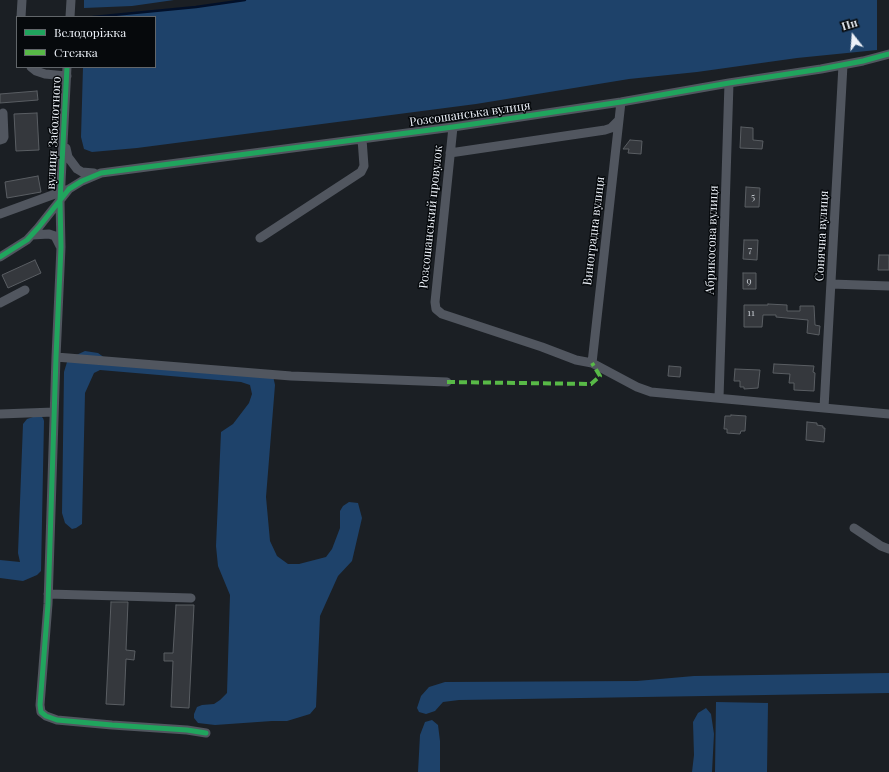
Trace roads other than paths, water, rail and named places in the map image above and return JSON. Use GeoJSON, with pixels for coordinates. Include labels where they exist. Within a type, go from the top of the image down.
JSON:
{"type":"FeatureCollection","features":[{"type":"Feature","properties":{"kind":"street"},"geometry":{"type":"LineString","coordinates":[[21,16],[22,0]]}},
{"type":"Feature","properties":{"kind":"street"},"geometry":{"type":"LineString","coordinates":[[70,16],[71,0]]}},
{"type":"Feature","properties":{"kind":"street","name":"Розсошанська вулиця"},"geometry":{"type":"LineString","coordinates":[[0,257],[27,240],[32,235],[60,201],[65,190],[101,173],[362,139],[621,102],[843,65],[889,54]]}},
{"type":"Feature","properties":{"kind":"street","name":"Сонячна вулиця"},"geometry":{"type":"LineString","coordinates":[[824,408],[843,65]]}},
{"type":"Feature","properties":{"kind":"street"},"geometry":{"type":"LineString","coordinates":[[32,68],[45,74],[67,72]]}},
{"type":"Feature","properties":{"kind":"street","name":"вулиця Заболотного"},"geometry":{"type":"LineString","coordinates":[[65,190],[64,140],[67,72]]}},
{"type":"Feature","properties":{"kind":"street","name":"Абрикосова вулиця"},"geometry":{"type":"LineString","coordinates":[[719,398],[729,83]]}},
{"type":"Feature","properties":{"kind":"street","name":"Виноградна вулиця"},"geometry":{"type":"LineString","coordinates":[[592,363],[621,102]]}},
{"type":"Feature","properties":{"kind":"street"},"geometry":{"type":"LineString","coordinates":[[0,140],[4,137],[3,113]]}},
{"type":"Feature","properties":{"kind":"street"},"geometry":{"type":"LineString","coordinates":[[450,154],[605,130],[611,128],[619,120]]}},
{"type":"Feature","properties":{"kind":"street","name":"Розсошанський провулок"},"geometry":{"type":"LineString","coordinates":[[453,126],[435,302],[436,309],[442,314],[542,347],[576,360],[592,363]]}},
{"type":"Feature","properties":{"kind":"street"},"geometry":{"type":"LineString","coordinates":[[260,238],[361,172],[364,166],[362,139]]}},
{"type":"Feature","properties":{"kind":"street"},"geometry":{"type":"LineString","coordinates":[[64,140],[68,156],[77,169],[87,173],[101,173]]}},
{"type":"Feature","properties":{"kind":"street"},"geometry":{"type":"LineString","coordinates":[[0,214],[65,190]]}},
{"type":"Feature","properties":{"kind":"street"},"geometry":{"type":"LineString","coordinates":[[60,201],[61,247],[48,594],[40,705],[41,712],[56,720],[206,732]]}},
{"type":"Feature","properties":{"kind":"street"},"geometry":{"type":"LineString","coordinates":[[32,235],[44,234],[55,236],[61,247]]}},
{"type":"Feature","properties":{"kind":"street"},"geometry":{"type":"LineString","coordinates":[[831,284],[889,286]]}},
{"type":"Feature","properties":{"kind":"street"},"geometry":{"type":"LineString","coordinates":[[0,303],[25,290]]}},
{"type":"Feature","properties":{"kind":"street"},"geometry":{"type":"LineString","coordinates":[[56,357],[291,376],[447,382]]}},
{"type":"Feature","properties":{"kind":"street"},"geometry":{"type":"LineString","coordinates":[[592,363],[637,387],[652,392],[889,414]]}},
{"type":"Feature","properties":{"kind":"street"},"geometry":{"type":"LineString","coordinates":[[0,414],[54,412]]}},
{"type":"Feature","properties":{"kind":"street"},"geometry":{"type":"LineString","coordinates":[[854,528],[880,546],[889,549]]}},
{"type":"Feature","properties":{"kind":"street"},"geometry":{"type":"LineString","coordinates":[[48,594],[191,598]]}},
{"type":"Feature","properties":{"kind":"waterway"},"geometry":{"type":"LineString","coordinates":[[103,16],[196,7],[245,0]]}}]}
